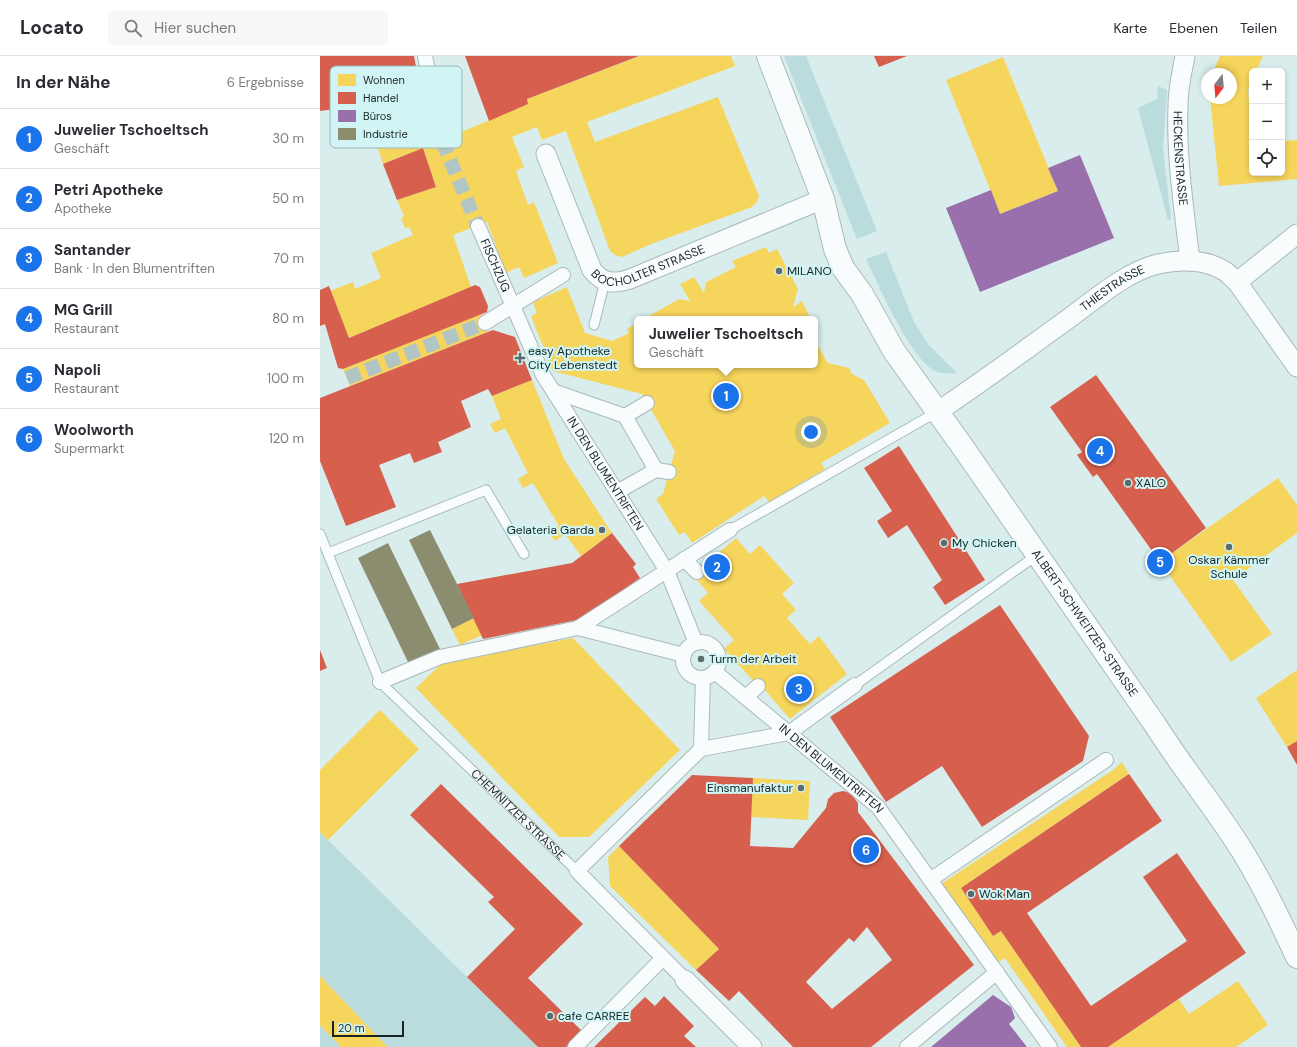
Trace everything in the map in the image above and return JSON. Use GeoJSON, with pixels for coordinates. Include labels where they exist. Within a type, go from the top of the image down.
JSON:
{"type":"FeatureCollection","features":[{"type":"Feature","properties":{"kind":"street"},"geometry":{"type":"LineString","coordinates":[[425,56],[427,66]]}},
{"type":"Feature","properties":{"kind":"street","name":"ALBERT-SCHWEITZER-STRASSE"},"geometry":{"type":"LineString","coordinates":[[768,56],[822,200],[847,244],[855,263],[862,294],[894,352],[1241,848],[1278,914],[1297,957]]}},
{"type":"Feature","properties":{"kind":"street","name":"HECKENSTRASSE"},"geometry":{"type":"LineString","coordinates":[[1186,56],[1180,78],[1178,104],[1178,147],[1190,261]]}},
{"type":"Feature","properties":{"kind":"street","name":"BOCHOLTER STRASSE"},"geometry":{"type":"LineString","coordinates":[[546,154],[592,270],[599,278],[605,281],[618,282],[630,279],[822,200]]}},
{"type":"Feature","properties":{"kind":"street","name":"FISCHZUG"},"geometry":{"type":"LineString","coordinates":[[478,226],[513,305]]}},
{"type":"Feature","properties":{"kind":"street"},"geometry":{"type":"LineString","coordinates":[[1237,282],[1297,234]]}},
{"type":"Feature","properties":{"kind":"street","name":"THIESTRASSE"},"geometry":{"type":"LineString","coordinates":[[937,412],[990,376],[1115,285],[1139,271],[1157,264],[1174,261],[1190,261],[1214,266],[1226,272],[1237,282],[1297,367]]}},
{"type":"Feature","properties":{"kind":"street"},"geometry":{"type":"LineString","coordinates":[[485,323],[563,275]]}},
{"type":"Feature","properties":{"kind":"street","name":"IN DEN BLUMENTRIFTEN"},"geometry":{"type":"LineString","coordinates":[[513,305],[543,375],[667,570],[696,643]]}},
{"type":"Feature","properties":{"kind":"street"},"geometry":{"type":"LineString","coordinates":[[553,391],[625,416],[662,471],[617,492]]}},
{"type":"Feature","properties":{"kind":"street"},"geometry":{"type":"LineString","coordinates":[[625,416],[647,403]]}},
{"type":"Feature","properties":{"kind":"street"},"geometry":{"type":"LineString","coordinates":[[578,628],[730,530]]}},
{"type":"Feature","properties":{"kind":"street"},"geometry":{"type":"LineString","coordinates":[[684,560],[697,572]]}},
{"type":"Feature","properties":{"kind":"street"},"geometry":{"type":"LineString","coordinates":[[380,682],[440,657],[451,649],[578,628],[684,655]]}},
{"type":"Feature","properties":{"kind":"street"},"geometry":{"type":"LineString","coordinates":[[702,642],[707,643],[716,650],[719,661],[715,672],[712,675],[697,678],[687,672],[683,661],[684,655],[690,646],[702,642]]}},
{"type":"Feature","properties":{"kind":"street","name":"IN DEN BLUMENTRIFTEN"},"geometry":{"type":"LineString","coordinates":[[715,672],[878,806],[1050,1047]]}},
{"type":"Feature","properties":{"kind":"street"},"geometry":{"type":"LineString","coordinates":[[701,749],[703,678]]}},
{"type":"Feature","properties":{"kind":"street"},"geometry":{"type":"LineString","coordinates":[[577,871],[701,749],[789,733],[855,685]]}},
{"type":"Feature","properties":{"kind":"street"},"geometry":{"type":"LineString","coordinates":[[746,697],[758,686]]}},
{"type":"Feature","properties":{"kind":"street"},"geometry":{"type":"LineString","coordinates":[[930,880],[1106,760]]}},
{"type":"Feature","properties":{"kind":"street","name":"CHEMNITZER STRASSE"},"geometry":{"type":"LineString","coordinates":[[577,871],[752,1047]]}},
{"type":"Feature","properties":{"kind":"street"},"geometry":{"type":"LineString","coordinates":[[575,1047],[663,958]]}},
{"type":"Feature","properties":{"kind":"street"},"geometry":{"type":"LineString","coordinates":[[907,1047],[997,972]]}},
{"type":"Feature","properties":{"kind":"lane"},"geometry":{"type":"LineString","coordinates":[[594,325],[605,281]]}},
{"type":"Feature","properties":{"kind":"lane"},"geometry":{"type":"LineString","coordinates":[[730,530],[937,412]]}},
{"type":"Feature","properties":{"kind":"lane"},"geometry":{"type":"LineString","coordinates":[[328,553],[486,490],[524,554]]}},
{"type":"Feature","properties":{"kind":"lane","name":"CHEMNITZER STRASSE"},"geometry":{"type":"LineString","coordinates":[[320,534],[380,682],[577,871]]}},
{"type":"Feature","properties":{"kind":"lane"},"geometry":{"type":"LineString","coordinates":[[855,685],[1037,555]]}},
{"type":"Feature","properties":{"kind":"shaded area"},"geometry":{"type":"Polygon","coordinates":[[[784,56],[806,56],[877,231],[857,239],[784,56]]]}},
{"type":"Feature","properties":{"kind":"shaded area"},"geometry":{"type":"Polygon","coordinates":[[[1158,86],[1167,90],[1163,149],[1171,219],[1168,220],[1138,108],[1157,99],[1158,86]]]}},
{"type":"Feature","properties":{"kind":"shaded area"},"geometry":{"type":"Polygon","coordinates":[[[886,252],[914,322],[928,344],[957,373],[940,373],[925,364],[896,320],[866,259],[886,252]]]}},
{"type":"Feature","properties":{"kind":"shaded area"},"geometry":{"type":"Polygon","coordinates":[[[320,832],[538,1047],[388,1047],[320,976],[320,832]]]}},
{"type":"Feature","properties":{"kind":"shaded area"},"geometry":{"type":"Polygon","coordinates":[[[320,1025],[341,1047],[320,1047],[320,1025]]]}},
{"type":"Feature","properties":{"kind":"building: Wohnen"},"geometry":{"type":"Polygon","coordinates":[[[640,56],[731,56],[735,66],[587,122],[595,142],[718,97],[759,196],[757,202],[752,207],[651,244],[622,257],[615,255],[610,251],[566,131],[542,140],[537,127],[512,137],[524,167],[516,171],[528,205],[534,202],[558,263],[524,278],[519,267],[506,273],[487,222],[453,235],[471,287],[349,338],[330,291],[353,282],[355,289],[381,278],[371,253],[413,235],[409,227],[405,228],[401,218],[404,216],[397,200],[436,187],[423,148],[462,148],[462,132],[528,104],[527,99],[640,56]]]}},
{"type":"Feature","properties":{"kind":"building: Wohnen"},"geometry":{"type":"Polygon","coordinates":[[[1220,56],[1263,56],[1257,68],[1249,68],[1249,176],[1285,176],[1285,141],[1297,140],[1297,179],[1219,186],[1211,104],[1237,104],[1237,68],[1215,68],[1220,56]]]}},
{"type":"Feature","properties":{"kind":"building: Wohnen"},"geometry":{"type":"Polygon","coordinates":[[[1003,57],[1058,191],[1000,214],[946,80],[1003,57]]]}},
{"type":"Feature","properties":{"kind":"building: Wohnen"},"geometry":{"type":"Polygon","coordinates":[[[378,148],[423,148],[383,164],[378,148]]]}},
{"type":"Feature","properties":{"kind":"building: Wohnen"},"geometry":{"type":"Polygon","coordinates":[[[766,247],[769,253],[777,249],[798,289],[793,307],[802,301],[810,316],[649,316],[679,299],[690,301],[680,284],[694,277],[704,293],[706,282],[736,267],[732,261],[766,247]]]}},
{"type":"Feature","properties":{"kind":"building: Wohnen"},"geometry":{"type":"Polygon","coordinates":[[[567,287],[585,333],[612,341],[629,333],[627,329],[634,325],[634,368],[818,368],[818,346],[828,363],[849,368],[852,374],[864,380],[890,423],[821,463],[825,469],[769,502],[764,496],[692,543],[685,532],[679,535],[656,499],[663,494],[675,451],[642,394],[553,371],[531,316],[537,313],[533,302],[567,287]]]}},
{"type":"Feature","properties":{"kind":"building: Wohnen"},"geometry":{"type":"Polygon","coordinates":[[[481,314],[488,332],[350,386],[343,369],[481,314]]]}},
{"type":"Feature","properties":{"kind":"building: Wohnen"},"geometry":{"type":"Polygon","coordinates":[[[532,380],[564,459],[612,533],[581,556],[565,534],[555,541],[549,533],[559,526],[533,483],[523,488],[518,479],[528,473],[505,428],[495,433],[490,424],[501,419],[492,396],[532,380]]]}},
{"type":"Feature","properties":{"kind":"building: Wohnen","name":"Oskar Kämmer Schule"},"geometry":{"type":"Polygon","coordinates":[[[1278,478],[1297,505],[1297,533],[1233,580],[1272,634],[1231,662],[1160,562],[1278,478]]]}},
{"type":"Feature","properties":{"kind":"building: Wohnen"},"geometry":{"type":"Polygon","coordinates":[[[736,538],[750,554],[760,545],[794,583],[782,594],[796,610],[787,618],[810,644],[819,636],[847,674],[790,719],[764,689],[758,686],[724,649],[734,640],[699,601],[708,593],[693,575],[736,538]]]}},
{"type":"Feature","properties":{"kind":"building: Wohnen"},"geometry":{"type":"Polygon","coordinates":[[[474,618],[482,635],[460,645],[452,629],[474,618]]]}},
{"type":"Feature","properties":{"kind":"building: Wohnen"},"geometry":{"type":"Polygon","coordinates":[[[573,638],[680,750],[589,837],[559,837],[416,688],[441,664],[573,638]]]}},
{"type":"Feature","properties":{"kind":"building: Wohnen"},"geometry":{"type":"Polygon","coordinates":[[[1297,670],[1297,741],[1287,747],[1256,698],[1297,670]]]}},
{"type":"Feature","properties":{"kind":"building: Wohnen"},"geometry":{"type":"Polygon","coordinates":[[[380,710],[419,749],[328,840],[320,832],[320,770],[380,710]]]}},
{"type":"Feature","properties":{"kind":"building: Wohnen"},"geometry":{"type":"Polygon","coordinates":[[[1122,762],[1129,774],[961,888],[993,936],[1001,931],[1081,1047],[1067,1047],[1005,958],[997,963],[941,884],[1113,770],[1122,762]]]}},
{"type":"Feature","properties":{"kind":"building: Wohnen"},"geometry":{"type":"Polygon","coordinates":[[[753,778],[810,781],[808,820],[751,817],[753,778]]]}},
{"type":"Feature","properties":{"kind":"building: Wohnen"},"geometry":{"type":"Polygon","coordinates":[[[619,846],[719,949],[696,970],[610,886],[608,857],[619,846]]]}},
{"type":"Feature","properties":{"kind":"building: Wohnen"},"geometry":{"type":"Polygon","coordinates":[[[320,976],[388,1047],[341,1047],[320,1025],[320,976]]]}},
{"type":"Feature","properties":{"kind":"building: Wohnen"},"geometry":{"type":"Polygon","coordinates":[[[1238,981],[1268,1025],[1236,1047],[1108,1047],[1179,999],[1189,1014],[1238,981]]]}},
{"type":"Feature","properties":{"kind":"building: Handel"},"geometry":{"type":"Polygon","coordinates":[[[320,56],[414,56],[416,66],[330,66],[330,110],[320,111],[320,56]]]}},
{"type":"Feature","properties":{"kind":"building: Handel"},"geometry":{"type":"Polygon","coordinates":[[[465,56],[639,56],[527,99],[528,104],[489,121],[465,56]]]}},
{"type":"Feature","properties":{"kind":"building: Handel"},"geometry":{"type":"Polygon","coordinates":[[[874,56],[907,56],[879,67],[874,56]]]}},
{"type":"Feature","properties":{"kind":"building: Handel"},"geometry":{"type":"Polygon","coordinates":[[[423,148],[436,187],[397,200],[383,164],[423,148]]]}},
{"type":"Feature","properties":{"kind":"building: Handel"},"geometry":{"type":"Polygon","coordinates":[[[475,285],[480,287],[488,306],[487,312],[343,369],[338,368],[325,324],[320,326],[320,290],[329,286],[349,338],[475,285]]]}},
{"type":"Feature","properties":{"kind":"building: Handel"},"geometry":{"type":"Polygon","coordinates":[[[493,330],[515,337],[532,380],[492,396],[488,389],[461,401],[471,427],[438,442],[442,452],[414,463],[410,453],[379,465],[396,507],[346,526],[320,461],[320,398],[493,330]]]}},
{"type":"Feature","properties":{"kind":"building: Handel"},"geometry":{"type":"Polygon","coordinates":[[[1096,375],[1206,528],[1160,562],[1097,474],[1093,477],[1077,455],[1082,452],[1050,407],[1096,375]]]}},
{"type":"Feature","properties":{"kind":"building: Handel"},"geometry":{"type":"Polygon","coordinates":[[[899,446],[985,580],[945,605],[933,587],[942,580],[907,525],[888,538],[877,521],[892,511],[864,468],[899,446]]]}},
{"type":"Feature","properties":{"kind":"building: Handel"},"geometry":{"type":"Polygon","coordinates":[[[612,533],[636,564],[633,567],[640,578],[582,619],[483,639],[457,584],[572,563],[612,533]]]}},
{"type":"Feature","properties":{"kind":"building: Handel"},"geometry":{"type":"Polygon","coordinates":[[[1000,605],[1089,736],[1083,761],[982,827],[942,766],[886,802],[830,717],[1000,605]]]}},
{"type":"Feature","properties":{"kind":"building: Handel"},"geometry":{"type":"Polygon","coordinates":[[[320,650],[327,668],[320,671],[320,650]]]}},
{"type":"Feature","properties":{"kind":"building: Handel"},"geometry":{"type":"Polygon","coordinates":[[[1297,741],[1297,765],[1287,747],[1297,741]]]}},
{"type":"Feature","properties":{"kind":"building: Handel"},"geometry":{"type":"Polygon","coordinates":[[[1129,774],[1162,821],[1027,913],[1091,1006],[1187,941],[1143,877],[1177,853],[1246,953],[1108,1047],[1081,1047],[1001,931],[993,936],[961,888],[1129,774]]]}},
{"type":"Feature","properties":{"kind":"building: Handel"},"geometry":{"type":"Polygon","coordinates":[[[692,775],[753,778],[750,846],[793,848],[826,808],[828,799],[834,793],[843,791],[847,792],[852,795],[858,803],[858,812],[974,965],[871,1047],[793,1047],[739,991],[729,1001],[696,970],[719,949],[619,846],[692,775]],[[867,927],[854,942],[849,938],[806,982],[832,1009],[892,960],[867,927]]]}},
{"type":"Feature","properties":{"kind":"building: Handel"},"geometry":{"type":"Polygon","coordinates":[[[441,784],[583,924],[528,978],[582,1031],[566,1047],[538,1047],[467,977],[515,929],[488,902],[494,897],[410,815],[441,784]]]}},
{"type":"Feature","properties":{"kind":"building: Handel"},"geometry":{"type":"Polygon","coordinates":[[[664,996],[694,1026],[684,1036],[696,1047],[594,1047],[645,997],[655,1006],[664,996]]]}},
{"type":"Feature","properties":{"kind":"building: Büros"},"geometry":{"type":"Polygon","coordinates":[[[1080,155],[1114,238],[980,292],[946,208],[991,190],[1000,214],[1058,191],[1048,168],[1080,155]]]}},
{"type":"Feature","properties":{"kind":"building: Büros"},"geometry":{"type":"Polygon","coordinates":[[[993,995],[1011,1007],[1015,1018],[1009,1024],[1027,1047],[931,1047],[993,995]]]}},
{"type":"Feature","properties":{"kind":"building: Industrie"},"geometry":{"type":"Polygon","coordinates":[[[430,530],[474,618],[452,629],[409,540],[430,530]]]}},
{"type":"Feature","properties":{"kind":"building: Industrie"},"geometry":{"type":"Polygon","coordinates":[[[388,543],[440,649],[409,664],[358,558],[388,543]]]}},
{"type":"Feature","properties":{"kind":"tunnel"},"geometry":{"type":"LineString","coordinates":[[445,148],[478,226]]}},
{"type":"Feature","properties":{"kind":"tunnel"},"geometry":{"type":"LineString","coordinates":[[347,378],[485,323]]}},
{"type":"Feature","properties":{"kind":"place","name":"MILANO"},"geometry":{"type":"Point","coordinates":[779,271]}},
{"type":"Feature","properties":{"kind":"place","name":"easy Apotheke City Lebenstedt"},"geometry":{"type":"Point","coordinates":[520,358]}},
{"type":"Feature","properties":{"kind":"place","name":"Juwelier Tschoeltsch"},"geometry":{"type":"Point","coordinates":[726,396]}},
{"type":"Feature","properties":{"kind":"place","name":"MG Grill"},"geometry":{"type":"Point","coordinates":[1100,451]}},
{"type":"Feature","properties":{"kind":"place","name":"XALO"},"geometry":{"type":"Point","coordinates":[1128,483]}},
{"type":"Feature","properties":{"kind":"place","name":"Gelateria Garda"},"geometry":{"type":"Point","coordinates":[602,530]}},
{"type":"Feature","properties":{"kind":"place","name":"My Chicken"},"geometry":{"type":"Point","coordinates":[944,543]}},
{"type":"Feature","properties":{"kind":"place","name":"Oskar Kämmer Schule"},"geometry":{"type":"Point","coordinates":[1229,547]}},
{"type":"Feature","properties":{"kind":"place","name":"Napoli"},"geometry":{"type":"Point","coordinates":[1160,562]}},
{"type":"Feature","properties":{"kind":"place","name":"Petri Apotheke"},"geometry":{"type":"Point","coordinates":[717,567]}},
{"type":"Feature","properties":{"kind":"place","name":"Turm der Arbeit"},"geometry":{"type":"Point","coordinates":[701,659]}},
{"type":"Feature","properties":{"kind":"place","name":"Santander"},"geometry":{"type":"Point","coordinates":[799,689]}},
{"type":"Feature","properties":{"kind":"place","name":"Einsmanufaktur"},"geometry":{"type":"Point","coordinates":[801,788]}},
{"type":"Feature","properties":{"kind":"place","name":"Woolworth"},"geometry":{"type":"Point","coordinates":[866,850]}},
{"type":"Feature","properties":{"kind":"place","name":"Wok Man"},"geometry":{"type":"Point","coordinates":[971,894]}},
{"type":"Feature","properties":{"kind":"place","name":"cafe CARREE"},"geometry":{"type":"Point","coordinates":[550,1016]}}]}
